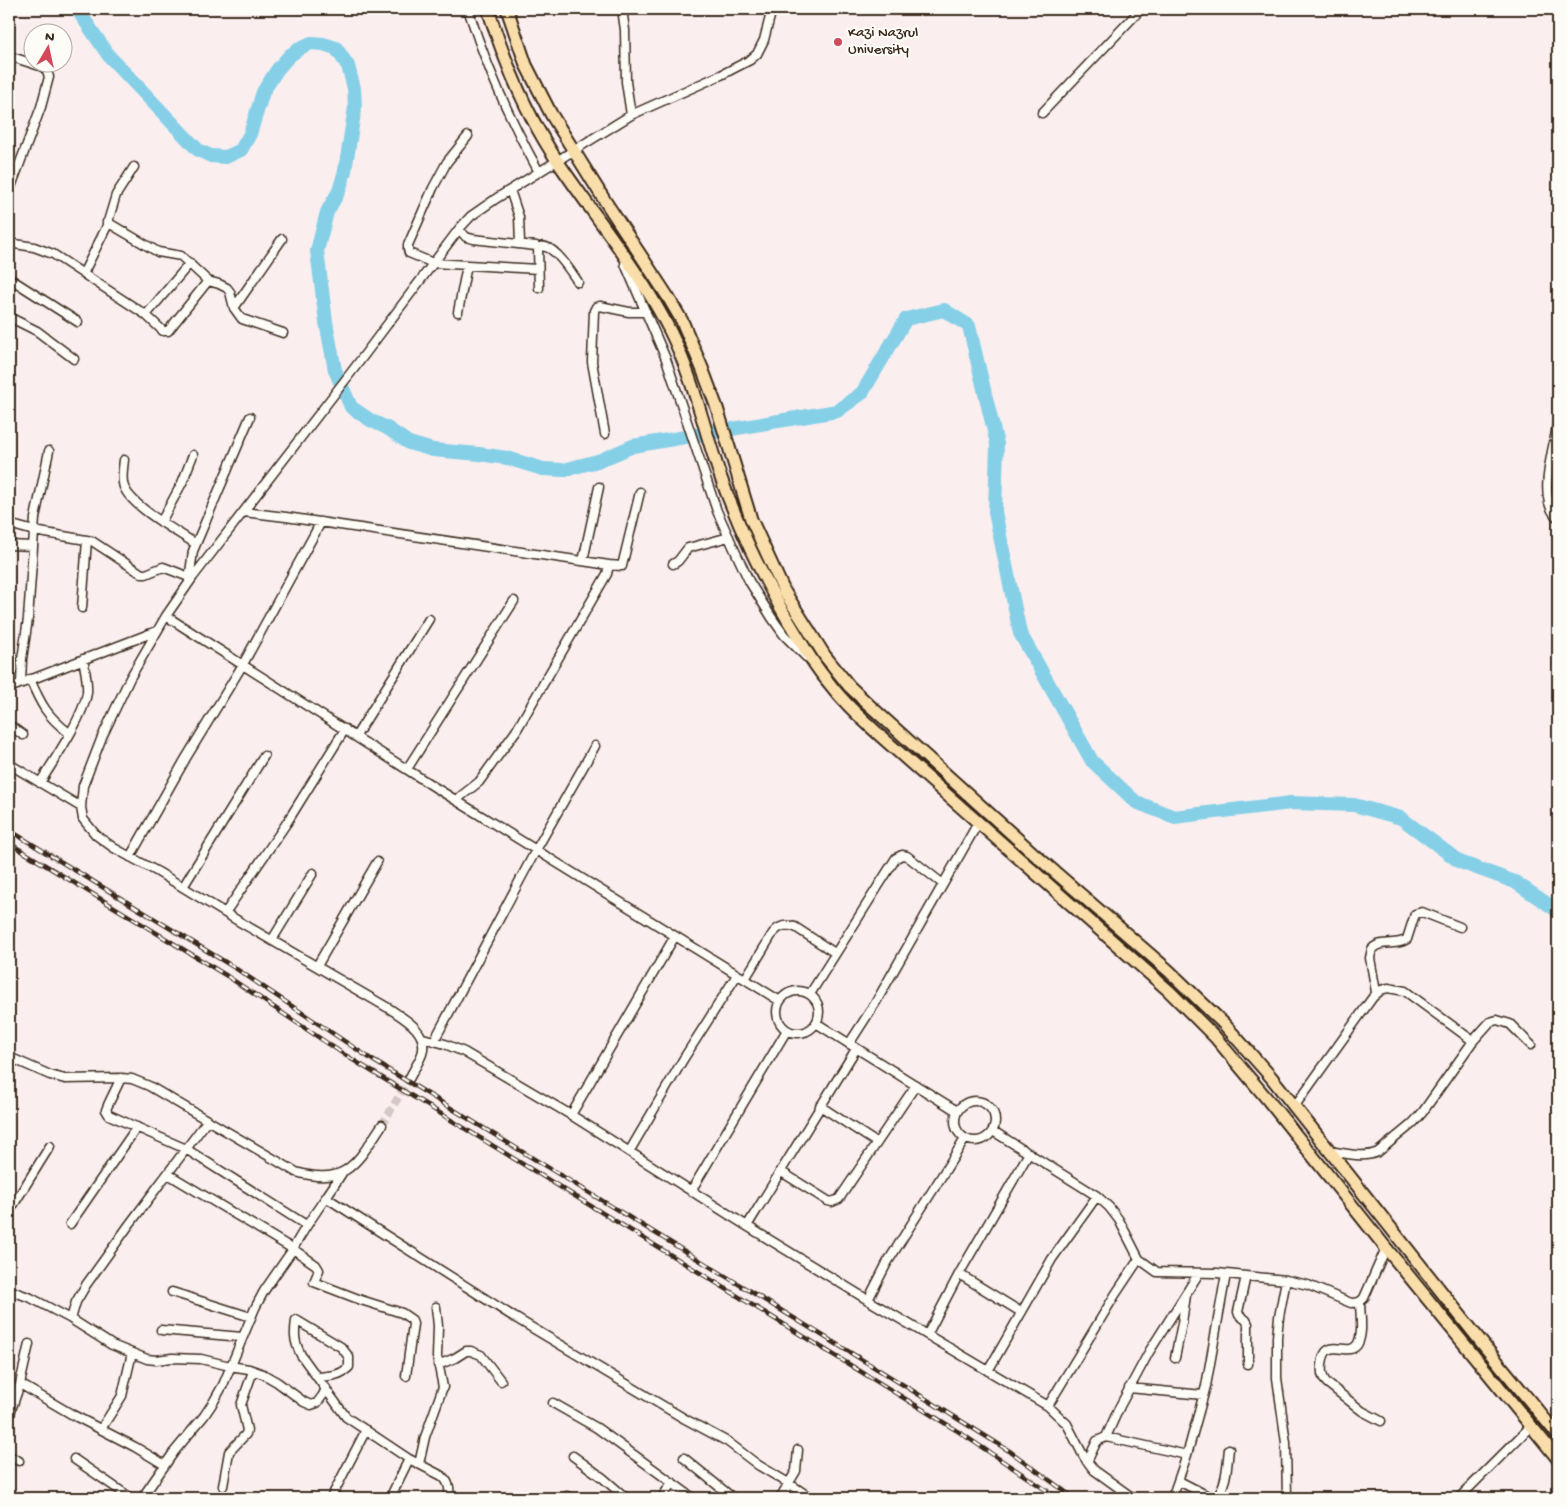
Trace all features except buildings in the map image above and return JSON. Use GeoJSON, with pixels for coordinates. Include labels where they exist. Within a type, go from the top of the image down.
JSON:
{"type":"FeatureCollection","features":[{"type":"Feature","properties":{"kind":"highway"},"geometry":{"type":"LineString","coordinates":[[488,9],[508,68],[536,126],[557,161],[618,248],[670,330],[682,359],[713,454],[733,507],[766,582],[781,610],[820,670],[841,698],[862,719],[1170,991],[1215,1037],[1558,1459]]}},
{"type":"Feature","properties":{"kind":"highway"},"geometry":{"type":"LineString","coordinates":[[507,9],[526,65],[551,114],[682,322],[717,408],[751,519],[765,552],[784,591],[825,656],[837,672],[874,710],[1198,997],[1252,1055],[1486,1348],[1558,1435]]}},
{"type":"Feature","properties":{"kind":"street"},"geometry":{"type":"LineString","coordinates":[[468,9],[494,83],[520,139],[539,172]]}},
{"type":"Feature","properties":{"kind":"street"},"geometry":{"type":"LineString","coordinates":[[622,9],[625,30],[626,82],[631,115]]}},
{"type":"Feature","properties":{"kind":"street"},"geometry":{"type":"LineString","coordinates":[[772,9],[764,40],[757,54],[750,60],[631,115],[510,190],[471,216],[458,229],[356,366],[244,512],[189,580],[166,616],[130,678],[102,737],[83,786],[81,807],[83,820],[96,834],[114,848],[403,1017],[410,1022],[423,1038],[464,1052],[571,1115],[868,1300],[1048,1406],[1068,1424],[1087,1462],[1094,1470],[1133,1498]]}},
{"type":"Feature","properties":{"kind":"street"},"geometry":{"type":"LineString","coordinates":[[1042,114],[1141,9]]}},
{"type":"Feature","properties":{"kind":"street"},"geometry":{"type":"LineString","coordinates":[[9,56],[43,67],[49,77],[41,107],[9,192]]}},
{"type":"Feature","properties":{"kind":"street"},"geometry":{"type":"LineString","coordinates":[[468,136],[447,162],[433,188],[408,244],[409,253],[433,263],[538,269]]}},
{"type":"Feature","properties":{"kind":"street"},"geometry":{"type":"LineString","coordinates":[[83,274],[102,239],[116,195],[134,166]]}},
{"type":"Feature","properties":{"kind":"street"},"geometry":{"type":"LineString","coordinates":[[510,190],[519,217],[520,243]]}},
{"type":"Feature","properties":{"kind":"street"},"geometry":{"type":"LineString","coordinates":[[108,222],[153,250],[165,254],[178,254],[208,281],[227,288],[230,292],[234,308],[242,319],[283,333]]}},
{"type":"Feature","properties":{"kind":"street"},"geometry":{"type":"LineString","coordinates":[[458,229],[466,237],[473,239],[532,244],[538,248]]}},
{"type":"Feature","properties":{"kind":"street"},"geometry":{"type":"LineString","coordinates":[[234,308],[282,238]]}},
{"type":"Feature","properties":{"kind":"street"},"geometry":{"type":"LineString","coordinates":[[9,243],[44,249],[146,315],[160,330],[166,332],[208,281]]}},
{"type":"Feature","properties":{"kind":"street"},"geometry":{"type":"LineString","coordinates":[[538,248],[545,246],[553,250],[578,282]]}},
{"type":"Feature","properties":{"kind":"street"},"geometry":{"type":"LineString","coordinates":[[538,248],[539,288]]}},
{"type":"Feature","properties":{"kind":"street"},"geometry":{"type":"LineString","coordinates":[[618,248],[666,359],[717,511],[749,581],[784,635],[820,670]]}},
{"type":"Feature","properties":{"kind":"street"},"geometry":{"type":"LineString","coordinates":[[146,315],[190,263]]}},
{"type":"Feature","properties":{"kind":"street"},"geometry":{"type":"LineString","coordinates":[[458,312],[467,265]]}},
{"type":"Feature","properties":{"kind":"street"},"geometry":{"type":"LineString","coordinates":[[9,278],[78,322]]}},
{"type":"Feature","properties":{"kind":"street"},"geometry":{"type":"LineString","coordinates":[[605,434],[592,362],[594,311],[596,307],[600,306],[630,312],[646,312]]}},
{"type":"Feature","properties":{"kind":"street"},"geometry":{"type":"LineString","coordinates":[[9,317],[37,331],[74,359]]}},
{"type":"Feature","properties":{"kind":"street"},"geometry":{"type":"LineString","coordinates":[[1558,362],[1558,371]]}},
{"type":"Feature","properties":{"kind":"street"},"geometry":{"type":"LineString","coordinates":[[1558,397],[1557,424],[1548,478],[1549,506],[1558,518]]}},
{"type":"Feature","properties":{"kind":"street"},"geometry":{"type":"LineString","coordinates":[[189,580],[191,558],[196,544],[250,417]]}},
{"type":"Feature","properties":{"kind":"street"},"geometry":{"type":"LineString","coordinates":[[21,683],[22,659],[28,619],[32,546],[38,500],[49,451]]}},
{"type":"Feature","properties":{"kind":"street"},"geometry":{"type":"LineString","coordinates":[[161,522],[182,483],[194,455]]}},
{"type":"Feature","properties":{"kind":"street"},"geometry":{"type":"LineString","coordinates":[[124,460],[123,482],[129,496],[161,522],[196,544]]}},
{"type":"Feature","properties":{"kind":"street"},"geometry":{"type":"LineString","coordinates":[[583,561],[599,487]]}},
{"type":"Feature","properties":{"kind":"street"},"geometry":{"type":"LineString","coordinates":[[244,512],[622,566],[640,492]]}},
{"type":"Feature","properties":{"kind":"street"},"geometry":{"type":"LineString","coordinates":[[130,856],[186,758],[242,666],[321,522]]}},
{"type":"Feature","properties":{"kind":"street"},"geometry":{"type":"LineString","coordinates":[[9,524],[34,531],[87,540],[97,544],[142,574],[163,567],[189,580]]}},
{"type":"Feature","properties":{"kind":"street"},"geometry":{"type":"LineString","coordinates":[[672,564],[688,548],[729,537]]}},
{"type":"Feature","properties":{"kind":"street"},"geometry":{"type":"LineString","coordinates":[[82,608],[87,540]]}},
{"type":"Feature","properties":{"kind":"street"},"geometry":{"type":"LineString","coordinates":[[9,545],[32,546]]}},
{"type":"Feature","properties":{"kind":"street"},"geometry":{"type":"LineString","coordinates":[[456,800],[479,782],[516,731],[607,574],[609,565]]}},
{"type":"Feature","properties":{"kind":"street"},"geometry":{"type":"LineString","coordinates":[[407,769],[514,601]]}},
{"type":"Feature","properties":{"kind":"street"},"geometry":{"type":"LineString","coordinates":[[166,616],[242,666],[780,1001]]}},
{"type":"Feature","properties":{"kind":"street"},"geometry":{"type":"LineString","coordinates":[[356,736],[429,619]]}},
{"type":"Feature","properties":{"kind":"street"},"geometry":{"type":"LineString","coordinates":[[9,688],[158,631]]}},
{"type":"Feature","properties":{"kind":"street"},"geometry":{"type":"LineString","coordinates":[[40,783],[81,712],[87,694],[83,659]]}},
{"type":"Feature","properties":{"kind":"street"},"geometry":{"type":"LineString","coordinates":[[30,679],[41,704],[49,715],[70,733]]}},
{"type":"Feature","properties":{"kind":"street"},"geometry":{"type":"LineString","coordinates":[[9,724],[23,735]]}},
{"type":"Feature","properties":{"kind":"street"},"geometry":{"type":"LineString","coordinates":[[225,913],[286,824],[345,729]]}},
{"type":"Feature","properties":{"kind":"street"},"geometry":{"type":"LineString","coordinates":[[434,1041],[536,850],[595,746]]}},
{"type":"Feature","properties":{"kind":"street"},"geometry":{"type":"LineString","coordinates":[[183,887],[264,756]]}},
{"type":"Feature","properties":{"kind":"street"},"geometry":{"type":"LineString","coordinates":[[9,764],[81,807]]}},
{"type":"Feature","properties":{"kind":"street"},"geometry":{"type":"LineString","coordinates":[[848,1044],[876,1002],[978,823]]}},
{"type":"Feature","properties":{"kind":"street"},"geometry":{"type":"LineString","coordinates":[[810,994],[896,858],[902,854],[907,856],[943,884]]}},
{"type":"Feature","properties":{"kind":"street"},"geometry":{"type":"LineString","coordinates":[[316,966],[377,862]]}},
{"type":"Feature","properties":{"kind":"street"},"geometry":{"type":"LineString","coordinates":[[272,940],[313,873]]}},
{"type":"Feature","properties":{"kind":"street"},"geometry":{"type":"LineString","coordinates":[[1376,992],[1370,958],[1372,949],[1380,944],[1401,942],[1407,939],[1415,914],[1422,912],[1460,927]]}},
{"type":"Feature","properties":{"kind":"street"},"geometry":{"type":"LineString","coordinates":[[745,979],[773,933],[782,926],[789,925],[795,927],[835,953]]}},
{"type":"Feature","properties":{"kind":"street"},"geometry":{"type":"LineString","coordinates":[[571,1115],[675,936]]}},
{"type":"Feature","properties":{"kind":"street"},"geometry":{"type":"LineString","coordinates":[[629,1152],[684,1058],[737,975]]}},
{"type":"Feature","properties":{"kind":"street"},"geometry":{"type":"LineString","coordinates":[[1294,1107],[1376,992],[1388,988],[1405,991],[1473,1041]]}},
{"type":"Feature","properties":{"kind":"street"},"geometry":{"type":"LineString","coordinates":[[790,992],[810,994],[815,998],[820,1011],[816,1023],[812,1028],[800,1033],[788,1030],[779,1020],[777,1014],[780,1001],[790,992]]}},
{"type":"Feature","properties":{"kind":"street"},"geometry":{"type":"LineString","coordinates":[[1328,1151],[1363,1156],[1378,1152],[1412,1124],[1422,1113],[1473,1041],[1490,1022],[1497,1020],[1510,1024],[1531,1045]]}},
{"type":"Feature","properties":{"kind":"street"},"geometry":{"type":"LineString","coordinates":[[816,1023],[957,1111]]}},
{"type":"Feature","properties":{"kind":"street"},"geometry":{"type":"LineString","coordinates":[[691,1191],[788,1030]]}},
{"type":"Feature","properties":{"kind":"street"},"geometry":{"type":"LineString","coordinates":[[409,1079],[422,1053],[423,1038]]}},
{"type":"Feature","properties":{"kind":"street"},"geometry":{"type":"LineString","coordinates":[[747,1226],[856,1049]]}},
{"type":"Feature","properties":{"kind":"street"},"geometry":{"type":"LineString","coordinates":[[9,1058],[50,1075],[65,1079],[132,1079],[148,1086],[296,1172],[311,1176],[324,1177],[342,1173],[357,1163],[382,1125]]}},
{"type":"Feature","properties":{"kind":"street"},"geometry":{"type":"LineString","coordinates":[[121,1078],[106,1110],[113,1118],[186,1149],[306,1225]]}},
{"type":"Feature","properties":{"kind":"street"},"geometry":{"type":"LineString","coordinates":[[780,1171],[832,1202],[839,1199],[916,1085]]}},
{"type":"Feature","properties":{"kind":"street"},"geometry":{"type":"LineString","coordinates":[[969,1101],[982,1101],[992,1110],[995,1116],[993,1130],[979,1141],[965,1138],[956,1129],[954,1122],[957,1111],[963,1104],[969,1101]]}},
{"type":"Feature","properties":{"kind":"street"},"geometry":{"type":"LineString","coordinates":[[820,1106],[877,1144]]}},
{"type":"Feature","properties":{"kind":"street"},"geometry":{"type":"LineString","coordinates":[[71,1319],[76,1302],[86,1285],[207,1121]]}},
{"type":"Feature","properties":{"kind":"street"},"geometry":{"type":"LineString","coordinates":[[70,1224],[137,1127]]}},
{"type":"Feature","properties":{"kind":"street"},"geometry":{"type":"LineString","coordinates":[[993,1130],[1097,1196],[1119,1220],[1139,1259],[1157,1272],[1226,1274],[1286,1280],[1308,1286],[1350,1303],[1360,1302],[1364,1298],[1386,1248]]}},
{"type":"Feature","properties":{"kind":"street"},"geometry":{"type":"LineString","coordinates":[[868,1300],[886,1263],[965,1138]]}},
{"type":"Feature","properties":{"kind":"street"},"geometry":{"type":"LineString","coordinates":[[9,1212],[50,1146]]}},
{"type":"Feature","properties":{"kind":"street"},"geometry":{"type":"LineString","coordinates":[[928,1335],[959,1274],[1029,1153]]}},
{"type":"Feature","properties":{"kind":"street"},"geometry":{"type":"LineString","coordinates":[[142,1498],[165,1465],[204,1416],[223,1385],[242,1337],[264,1291],[342,1173]]}},
{"type":"Feature","properties":{"kind":"street"},"geometry":{"type":"LineString","coordinates":[[168,1174],[293,1249],[316,1265],[319,1270],[314,1282],[402,1313],[412,1320],[406,1376]]}},
{"type":"Feature","properties":{"kind":"street"},"geometry":{"type":"LineString","coordinates":[[988,1371],[1052,1259],[1097,1196]]}},
{"type":"Feature","properties":{"kind":"street"},"geometry":{"type":"LineString","coordinates":[[327,1198],[514,1317],[685,1419],[722,1438],[758,1465],[811,1498]]}},
{"type":"Feature","properties":{"kind":"street"},"geometry":{"type":"LineString","coordinates":[[1048,1406],[1139,1259]]}},
{"type":"Feature","properties":{"kind":"street"},"geometry":{"type":"LineString","coordinates":[[1106,1437],[1129,1388],[1149,1352],[1198,1273]]}},
{"type":"Feature","properties":{"kind":"street"},"geometry":{"type":"LineString","coordinates":[[959,1274],[1021,1312]]}},
{"type":"Feature","properties":{"kind":"street"},"geometry":{"type":"LineString","coordinates":[[1172,1498],[1187,1455],[1203,1396],[1226,1274]]}},
{"type":"Feature","properties":{"kind":"street"},"geometry":{"type":"LineString","coordinates":[[1246,1276],[1238,1312],[1248,1324],[1248,1364]]}},
{"type":"Feature","properties":{"kind":"street"},"geometry":{"type":"LineString","coordinates":[[1286,1280],[1277,1337],[1277,1378],[1286,1443],[1287,1498]]}},
{"type":"Feature","properties":{"kind":"street"},"geometry":{"type":"LineString","coordinates":[[9,1290],[31,1298],[71,1319],[112,1345],[146,1359],[194,1358],[253,1371],[277,1382],[311,1405],[317,1403],[326,1388]]}},
{"type":"Feature","properties":{"kind":"street"},"geometry":{"type":"LineString","coordinates":[[172,1292],[251,1317]]}},
{"type":"Feature","properties":{"kind":"street"},"geometry":{"type":"LineString","coordinates":[[1175,1358],[1186,1293]]}},
{"type":"Feature","properties":{"kind":"street"},"geometry":{"type":"LineString","coordinates":[[1360,1302],[1360,1335],[1357,1344],[1354,1348],[1349,1349],[1332,1348],[1324,1354],[1323,1379],[1362,1411],[1381,1421]]}},
{"type":"Feature","properties":{"kind":"street"},"geometry":{"type":"LineString","coordinates":[[419,1464],[425,1437],[443,1387],[437,1357],[438,1326],[436,1307]]}},
{"type":"Feature","properties":{"kind":"street"},"geometry":{"type":"LineString","coordinates":[[318,1377],[336,1375],[343,1372],[349,1366],[349,1357],[340,1347],[296,1320],[294,1334],[301,1355],[346,1417],[409,1458],[442,1476],[450,1488],[448,1498]]}},
{"type":"Feature","properties":{"kind":"street"},"geometry":{"type":"LineString","coordinates":[[161,1330],[242,1337]]}},
{"type":"Feature","properties":{"kind":"street"},"geometry":{"type":"LineString","coordinates":[[9,1416],[20,1384],[29,1344]]}},
{"type":"Feature","properties":{"kind":"street"},"geometry":{"type":"LineString","coordinates":[[438,1365],[471,1350],[481,1355],[501,1381]]}},
{"type":"Feature","properties":{"kind":"street"},"geometry":{"type":"LineString","coordinates":[[101,1429],[122,1396],[132,1353]]}},
{"type":"Feature","properties":{"kind":"street"},"geometry":{"type":"LineString","coordinates":[[223,1486],[229,1452],[246,1434],[247,1430],[241,1405],[253,1371]]}},
{"type":"Feature","properties":{"kind":"street"},"geometry":{"type":"LineString","coordinates":[[20,1384],[118,1437],[165,1465]]}},
{"type":"Feature","properties":{"kind":"street"},"geometry":{"type":"LineString","coordinates":[[1129,1388],[1203,1396]]}},
{"type":"Feature","properties":{"kind":"street"},"geometry":{"type":"LineString","coordinates":[[553,1403],[597,1428],[694,1498]]}},
{"type":"Feature","properties":{"kind":"street"},"geometry":{"type":"LineString","coordinates":[[1459,1498],[1530,1426]]}},
{"type":"Feature","properties":{"kind":"street"},"geometry":{"type":"LineString","coordinates":[[331,1498],[366,1430]]}},
{"type":"Feature","properties":{"kind":"street"},"geometry":{"type":"LineString","coordinates":[[1087,1462],[1097,1441],[1106,1437],[1187,1455]]}},
{"type":"Feature","properties":{"kind":"street"},"geometry":{"type":"LineString","coordinates":[[1179,1481],[1215,1498],[1219,1495],[1224,1481],[1229,1449]]}},
{"type":"Feature","properties":{"kind":"street"},"geometry":{"type":"LineString","coordinates":[[780,1498],[796,1471],[798,1450]]}},
{"type":"Feature","properties":{"kind":"street"},"geometry":{"type":"LineString","coordinates":[[9,1456],[19,1462]]}},
{"type":"Feature","properties":{"kind":"street"},"geometry":{"type":"LineString","coordinates":[[573,1456],[626,1498]]}},
{"type":"Feature","properties":{"kind":"street"},"geometry":{"type":"LineString","coordinates":[[390,1498],[409,1458]]}},
{"type":"Feature","properties":{"kind":"street"},"geometry":{"type":"LineString","coordinates":[[684,1458],[733,1498]]}},
{"type":"Feature","properties":{"kind":"street"},"geometry":{"type":"LineString","coordinates":[[74,1459],[131,1498]]}},
{"type":"Feature","properties":{"kind":"street"},"geometry":{"type":"LineString","coordinates":[[662,1498],[672,1482]]}},
{"type":"Feature","properties":{"kind":"waterway"},"geometry":{"type":"LineString","coordinates":[[77,9],[109,56],[198,150],[211,156],[226,157],[241,150],[250,134],[263,92],[277,70],[289,56],[311,43],[336,48],[348,66],[354,88],[355,107],[345,171],[339,191],[327,212],[317,251],[326,322],[335,370],[351,407],[370,420],[387,428],[409,443],[433,450],[507,458],[543,469],[564,470],[601,460],[633,446],[837,411],[862,393],[906,319],[944,310],[969,326],[997,444],[995,512],[1020,633],[1092,761],[1136,802],[1174,817],[1291,803],[1354,805],[1401,818],[1460,862],[1515,882],[1558,911]]}},
{"type":"Feature","properties":{"kind":"tunnel"},"geometry":{"type":"LineString","coordinates":[[382,1125],[409,1079]]}},
{"type":"Feature","properties":{"kind":"railway"},"geometry":{"type":"LineString","coordinates":[[9,830],[235,968],[374,1061],[1011,1452],[1074,1498]]}},
{"type":"Feature","properties":{"kind":"railway"},"geometry":{"type":"LineString","coordinates":[[9,843],[227,976],[345,1055],[956,1430],[1058,1498]]}},
{"type":"Feature","properties":{"kind":"place","name":"Kazi Nazrul University"},"geometry":{"type":"Point","coordinates":[838,42]}}]}
